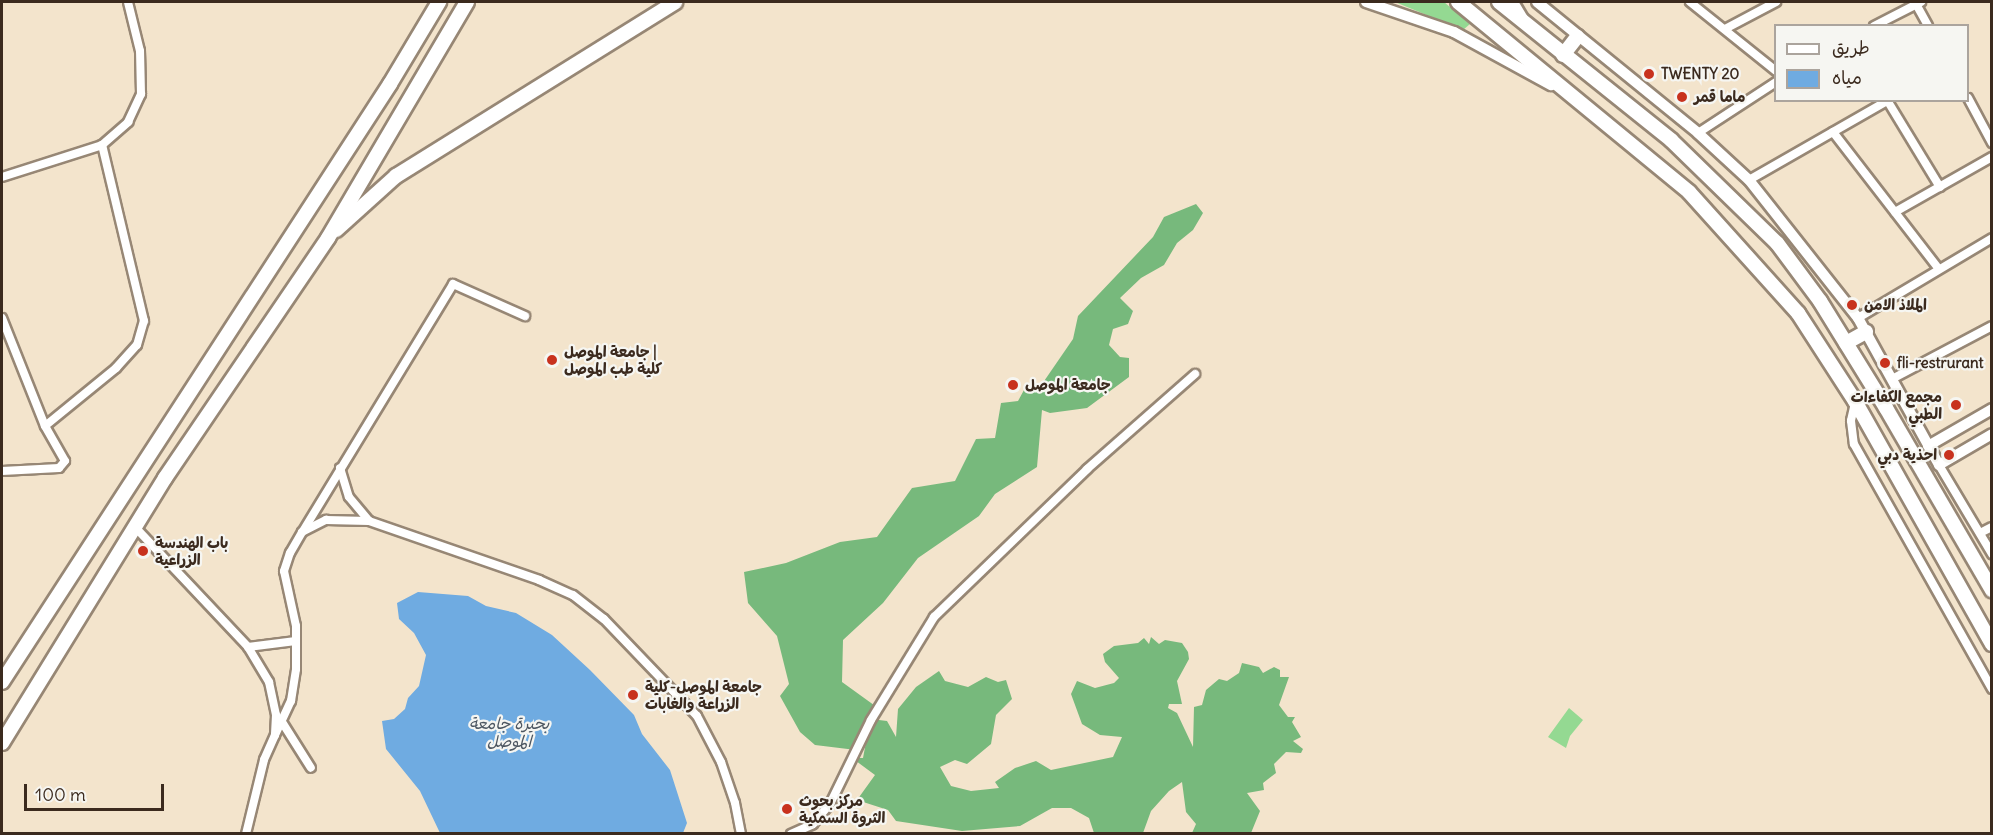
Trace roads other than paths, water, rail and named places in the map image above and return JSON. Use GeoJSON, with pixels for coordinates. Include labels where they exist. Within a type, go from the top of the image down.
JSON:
{"type":"FeatureCollection","features":[{"type":"Feature","properties":{"kind":"highway"},"geometry":{"type":"LineString","coordinates":[[2,682],[390,84],[439,2]]}},
{"type":"Feature","properties":{"kind":"highway"},"geometry":{"type":"LineString","coordinates":[[2,743],[135,527],[328,238],[466,2]]}},
{"type":"Feature","properties":{"kind":"highway"},"geometry":{"type":"LineString","coordinates":[[328,238],[396,176],[675,2]]}},
{"type":"Feature","properties":{"kind":"highway"},"geometry":{"type":"LineString","coordinates":[[1458,2],[1689,192],[1798,313],[1855,401],[1992,644]]}},
{"type":"Feature","properties":{"kind":"highway"},"geometry":{"type":"LineString","coordinates":[[1499,2],[1707,172],[1777,243],[1846,343],[1992,590]]}},
{"type":"Feature","properties":{"kind":"highway"},"geometry":{"type":"LineString","coordinates":[[1563,55],[1577,36]]}},
{"type":"Feature","properties":{"kind":"highway"},"geometry":{"type":"LineString","coordinates":[[1689,192],[1707,172]]}},
{"type":"Feature","properties":{"kind":"highway"},"geometry":{"type":"LineString","coordinates":[[1846,343],[1866,332]]}},
{"type":"Feature","properties":{"kind":"street"},"geometry":{"type":"LineString","coordinates":[[2,177],[102,145],[128,122],[141,94],[140,51],[128,2]]}},
{"type":"Feature","properties":{"kind":"street"},"geometry":{"type":"LineString","coordinates":[[1366,2],[1454,32],[1585,106]]}},
{"type":"Feature","properties":{"kind":"street"},"geometry":{"type":"LineString","coordinates":[[1514,2],[1527,26]]}},
{"type":"Feature","properties":{"kind":"street"},"geometry":{"type":"LineString","coordinates":[[1537,2],[1698,133],[1749,180],[1858,318],[1928,446],[1992,554]]}},
{"type":"Feature","properties":{"kind":"street"},"geometry":{"type":"LineString","coordinates":[[1690,2],[1774,68]]}},
{"type":"Feature","properties":{"kind":"street"},"geometry":{"type":"LineString","coordinates":[[1725,29],[1776,2]]}},
{"type":"Feature","properties":{"kind":"street"},"geometry":{"type":"LineString","coordinates":[[1878,24],[1919,3],[1927,24]]}},
{"type":"Feature","properties":{"kind":"street"},"geometry":{"type":"LineString","coordinates":[[1698,133],[1774,83]]}},
{"type":"Feature","properties":{"kind":"street"},"geometry":{"type":"LineString","coordinates":[[1969,100],[1992,143]]}},
{"type":"Feature","properties":{"kind":"street"},"geometry":{"type":"LineString","coordinates":[[1749,180],[1885,102]]}},
{"type":"Feature","properties":{"kind":"street"},"geometry":{"type":"LineString","coordinates":[[1888,102],[1940,186]]}},
{"type":"Feature","properties":{"kind":"street"},"geometry":{"type":"LineString","coordinates":[[1833,132],[1938,268]]}},
{"type":"Feature","properties":{"kind":"street"},"geometry":{"type":"LineString","coordinates":[[45,426],[116,368],[137,345],[144,321],[102,145]]}},
{"type":"Feature","properties":{"kind":"street"},"geometry":{"type":"LineString","coordinates":[[1895,212],[1992,157]]}},
{"type":"Feature","properties":{"kind":"street"},"geometry":{"type":"LineString","coordinates":[[1858,318],[1938,268],[1992,238]]}},
{"type":"Feature","properties":{"kind":"street"},"geometry":{"type":"LineString","coordinates":[[246,834],[264,760],[291,701],[296,641],[285,571],[302,532],[453,284],[525,316]]}},
{"type":"Feature","properties":{"kind":"street"},"geometry":{"type":"LineString","coordinates":[[2,318],[45,426],[65,456],[63,465],[2,471]]}},
{"type":"Feature","properties":{"kind":"street"},"geometry":{"type":"LineString","coordinates":[[1892,379],[1992,326]]}},
{"type":"Feature","properties":{"kind":"street"},"geometry":{"type":"LineString","coordinates":[[791,834],[813,824],[830,804],[868,725],[934,617],[1087,469],[1195,374]]}},
{"type":"Feature","properties":{"kind":"street"},"geometry":{"type":"LineString","coordinates":[[1855,401],[1851,421],[1854,444],[1992,689]]}},
{"type":"Feature","properties":{"kind":"street"},"geometry":{"type":"LineString","coordinates":[[1928,446],[1992,409]]}},
{"type":"Feature","properties":{"kind":"street"},"geometry":{"type":"LineString","coordinates":[[1939,465],[1992,434]]}},
{"type":"Feature","properties":{"kind":"street"},"geometry":{"type":"LineString","coordinates":[[340,468],[349,497],[369,521]]}},
{"type":"Feature","properties":{"kind":"street"},"geometry":{"type":"LineString","coordinates":[[302,532],[326,520],[369,521],[539,580],[573,595],[604,619],[696,716],[721,762],[735,803],[741,834]]}},
{"type":"Feature","properties":{"kind":"street"},"geometry":{"type":"LineString","coordinates":[[135,527],[248,647],[269,682],[276,715],[275,735]]}},
{"type":"Feature","properties":{"kind":"street"},"geometry":{"type":"LineString","coordinates":[[1980,534],[1992,527]]}},
{"type":"Feature","properties":{"kind":"street"},"geometry":{"type":"LineString","coordinates":[[248,647],[296,641]]}},
{"type":"Feature","properties":{"kind":"street"},"geometry":{"type":"LineString","coordinates":[[282,722],[311,768]]}},
{"type":"Feature","properties":{"kind":"water","name":"بحيرة جامعة الموصل"},"geometry":{"type":"Polygon","coordinates":[[[418,592],[468,596],[486,606],[516,613],[552,635],[634,715],[642,734],[670,770],[687,823],[683,833],[440,833],[420,791],[386,749],[382,721],[394,719],[405,709],[408,698],[419,686],[426,655],[414,633],[399,619],[397,603],[418,592]]]}},
{"type":"Feature","properties":{"kind":"place","name":"TWENTY 20"},"geometry":{"type":"Point","coordinates":[1649,74]}},
{"type":"Feature","properties":{"kind":"place","name":"ماما قمر"},"geometry":{"type":"Point","coordinates":[1682,97]}},
{"type":"Feature","properties":{"kind":"place","name":"الملاذ الامن"},"geometry":{"type":"Point","coordinates":[1852,305]}},
{"type":"Feature","properties":{"kind":"place","name":"جامعة الموصل | كلية طب الموصل"},"geometry":{"type":"Point","coordinates":[552,360]}},
{"type":"Feature","properties":{"kind":"place","name":"fli-restrurant"},"geometry":{"type":"Point","coordinates":[1885,363]}},
{"type":"Feature","properties":{"kind":"place","name":"جامعة الموصل"},"geometry":{"type":"Point","coordinates":[1013,385]}},
{"type":"Feature","properties":{"kind":"place","name":"مجمع الكفاءات الطبي"},"geometry":{"type":"Point","coordinates":[1956,405]}},
{"type":"Feature","properties":{"kind":"place","name":"احذية دبي"},"geometry":{"type":"Point","coordinates":[1949,455]}},
{"type":"Feature","properties":{"kind":"place","name":"باب الهندسة الزراعية"},"geometry":{"type":"Point","coordinates":[143,551]}},
{"type":"Feature","properties":{"kind":"place","name":"جامعة الموصل-كلية الزراعة والغابات"},"geometry":{"type":"Point","coordinates":[633,695]}},
{"type":"Feature","properties":{"kind":"place","name":"مركز بحوث الثروة السمكية"},"geometry":{"type":"Point","coordinates":[787,809]}}]}
